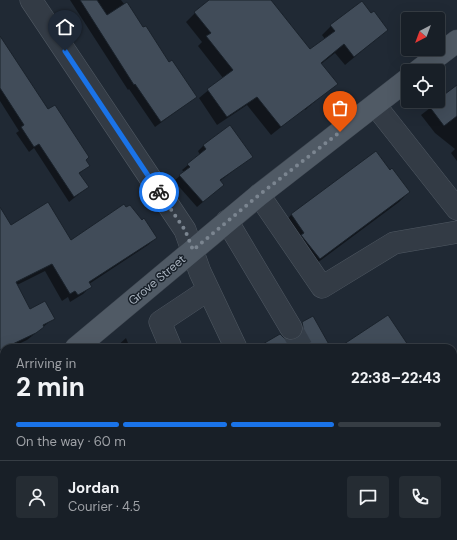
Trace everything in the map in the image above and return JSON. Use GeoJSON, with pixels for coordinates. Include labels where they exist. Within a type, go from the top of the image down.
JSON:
{"type":"FeatureCollection","features":[{"type":"Feature","properties":{"kind":"main road"},"geometry":{"type":"LineString","coordinates":[[427,64],[457,41]]}},
{"type":"Feature","properties":{"kind":"main road","name":"Grove Street"},"geometry":{"type":"LineString","coordinates":[[81,344],[259,195],[401,85]]}},
{"type":"Feature","properties":{"kind":"street"},"geometry":{"type":"LineString","coordinates":[[31,0],[185,230],[208,290],[234,344]]}},
{"type":"Feature","properties":{"kind":"street"},"geometry":{"type":"LineString","coordinates":[[375,105],[457,209]]}},
{"type":"Feature","properties":{"kind":"street"},"geometry":{"type":"LineString","coordinates":[[259,195],[322,287],[394,243],[457,232]]}},
{"type":"Feature","properties":{"kind":"street"},"geometry":{"type":"LineString","coordinates":[[227,222],[291,328]]}},
{"type":"Feature","properties":{"kind":"street"},"geometry":{"type":"LineString","coordinates":[[169,344],[160,322],[208,290]]}},
{"type":"Feature","properties":{"kind":"building"},"geometry":{"type":"Polygon","coordinates":[[[80,0],[97,0],[107,15],[127,2],[143,27],[146,26],[169,62],[172,60],[197,97],[161,122],[135,84],[134,85],[80,0]]]}},
{"type":"Feature","properties":{"kind":"building"},"geometry":{"type":"Polygon","coordinates":[[[209,0],[271,0],[310,49],[335,31],[330,25],[362,1],[371,13],[374,11],[388,30],[354,57],[344,44],[321,63],[338,84],[281,127],[257,97],[227,117],[207,89],[233,70],[206,36],[211,33],[194,12],[209,0]]]}},
{"type":"Feature","properties":{"kind":"building"},"geometry":{"type":"Polygon","coordinates":[[[0,36],[48,109],[55,105],[89,157],[86,160],[90,166],[79,173],[89,187],[74,197],[39,144],[34,147],[21,127],[24,125],[0,88],[0,36]]]}},
{"type":"Feature","properties":{"kind":"building"},"geometry":{"type":"Polygon","coordinates":[[[457,85],[457,116],[444,126],[430,108],[445,108],[445,94],[457,85]]]}},
{"type":"Feature","properties":{"kind":"building"},"geometry":{"type":"Polygon","coordinates":[[[230,125],[253,157],[220,180],[224,185],[203,202],[179,175],[190,167],[187,164],[206,149],[203,145],[230,125]]]}},
{"type":"Feature","properties":{"kind":"building"},"geometry":{"type":"Polygon","coordinates":[[[376,151],[390,170],[392,168],[410,192],[320,259],[301,235],[304,233],[291,214],[376,151]]]}},
{"type":"Feature","properties":{"kind":"building"},"geometry":{"type":"Polygon","coordinates":[[[48,202],[71,240],[124,204],[126,207],[130,205],[142,220],[144,218],[157,238],[89,282],[92,287],[78,295],[75,291],[70,294],[52,264],[16,282],[30,309],[45,301],[55,319],[43,325],[44,327],[36,333],[13,344],[0,344],[0,207],[11,225],[48,202]]]}},
{"type":"Feature","properties":{"kind":"building"},"geometry":{"type":"Polygon","coordinates":[[[388,315],[407,344],[344,344],[388,315]]]}},
{"type":"Feature","properties":{"kind":"building"},"geometry":{"type":"Polygon","coordinates":[[[313,316],[329,344],[263,344],[280,334],[285,339],[297,339],[302,334],[302,322],[313,316]]]}},
{"type":"Feature","properties":{"kind":"tunnel"},"geometry":{"type":"LineString","coordinates":[[291,328],[300,344]]}},
{"type":"Feature","properties":{"kind":"way so far"},"geometry":{"type":"LineString","coordinates":[[159,192],[185,230],[193,250],[259,195],[340,132]]}},
{"type":"Feature","properties":{"kind":"route"},"geometry":{"type":"LineString","coordinates":[[65,51],[159,192]]}}]}
